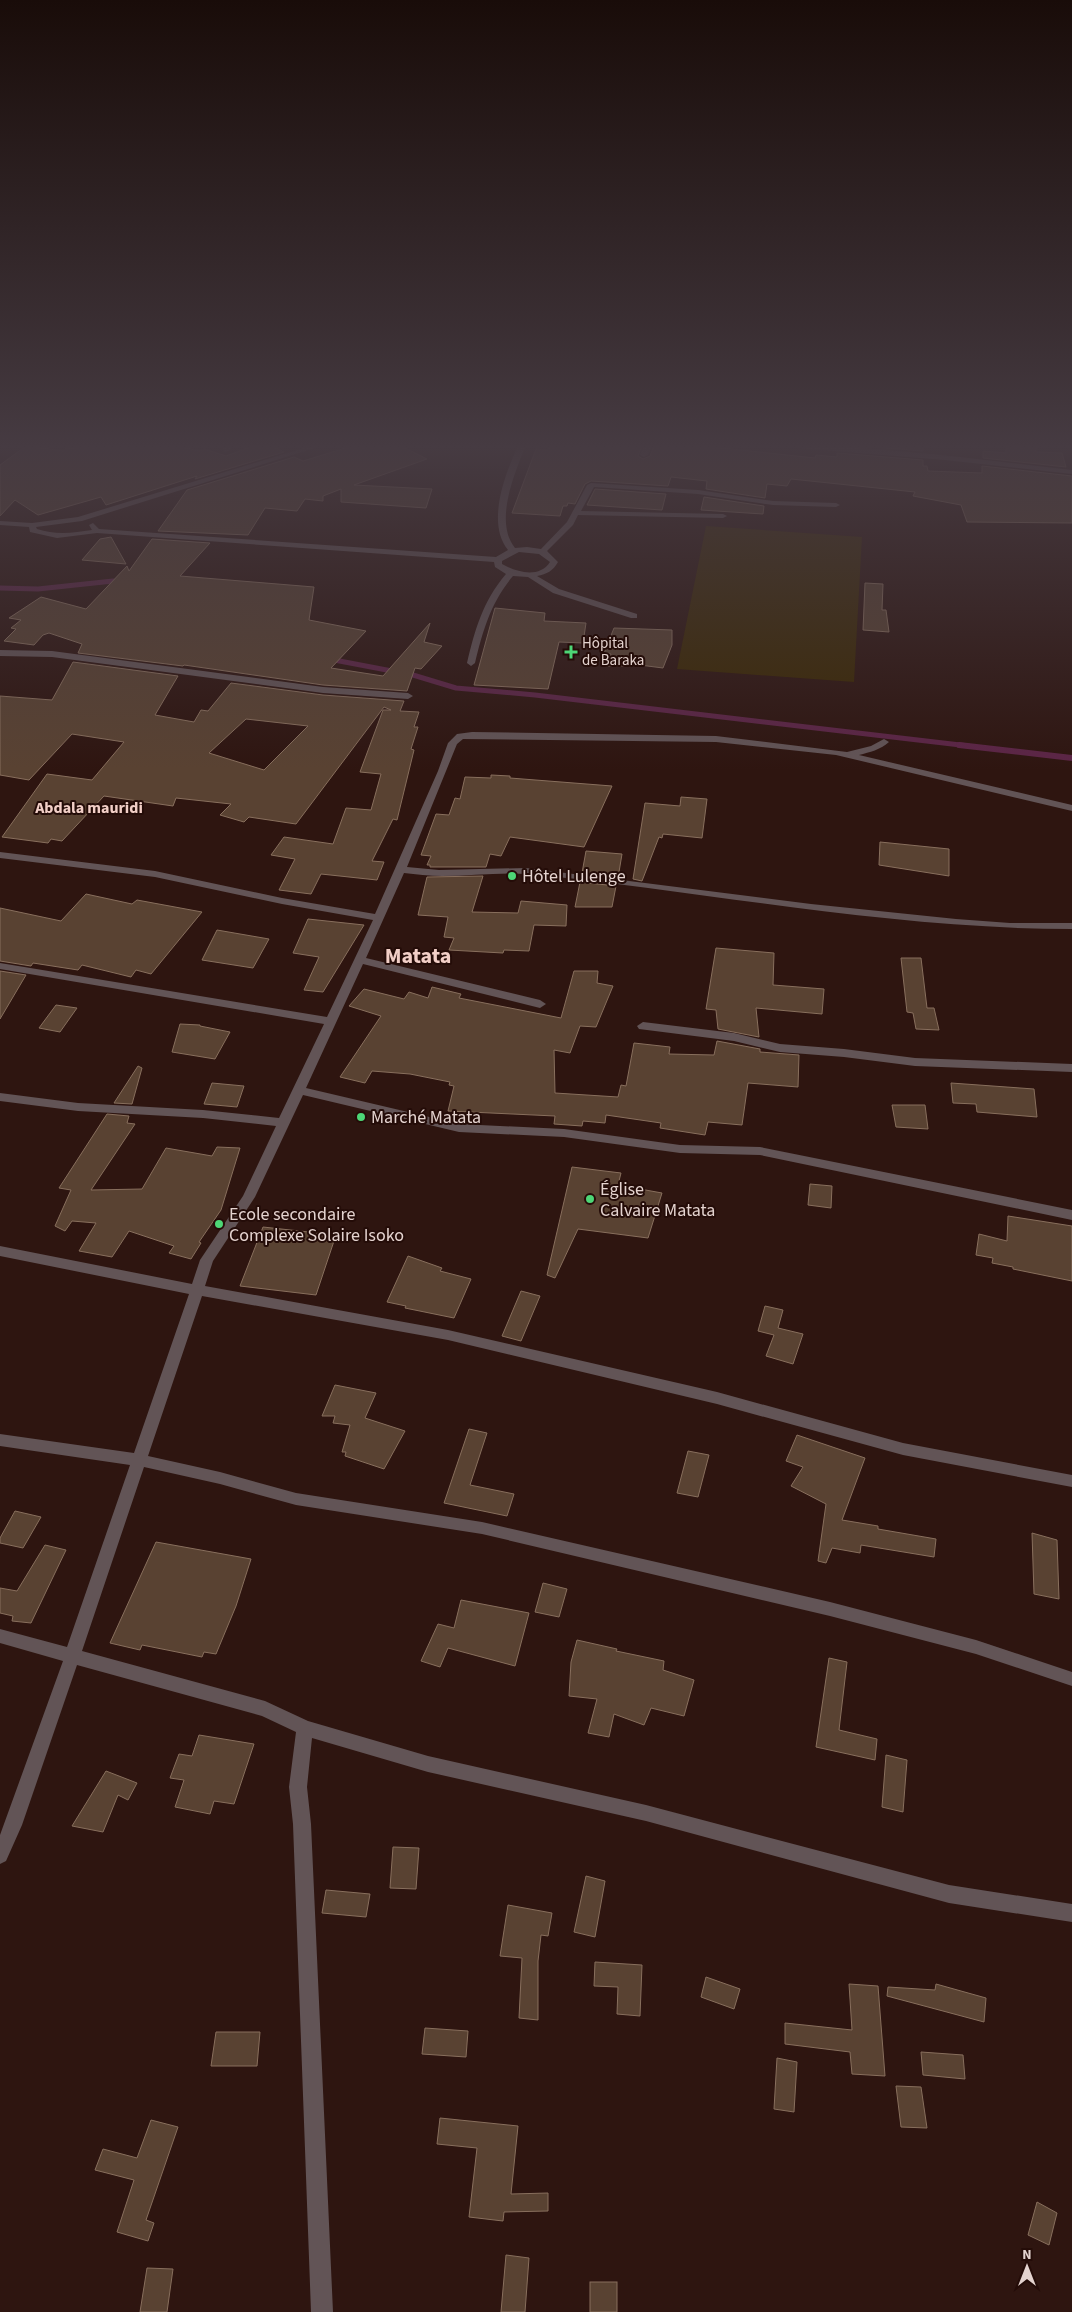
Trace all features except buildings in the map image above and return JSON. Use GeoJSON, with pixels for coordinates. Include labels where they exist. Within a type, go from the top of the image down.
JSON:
{"type":"FeatureCollection","features":[{"type":"Feature","properties":{"kind":"street"},"geometry":{"type":"LineString","coordinates":[[414,554],[498,560],[506,554]]}},
{"type":"Feature","properties":{"kind":"street"},"geometry":{"type":"LineString","coordinates":[[498,560],[498,565],[510,573],[530,575],[542,573],[552,568],[554,562],[551,556],[546,554]]}},
{"type":"Feature","properties":{"kind":"street"},"geometry":{"type":"LineString","coordinates":[[471,663],[483,613],[490,599],[510,573]]}},
{"type":"Feature","properties":{"kind":"street"},"geometry":{"type":"LineString","coordinates":[[530,575],[538,582],[556,591],[634,616]]}},
{"type":"Feature","properties":{"kind":"street"},"geometry":{"type":"LineString","coordinates":[[0,653],[52,654],[323,690],[408,696]]}},
{"type":"Feature","properties":{"kind":"street"},"geometry":{"type":"LineString","coordinates":[[0,1855],[13,1825],[72,1657],[207,1260],[249,1197],[379,918],[443,771],[453,743],[460,736],[668,736],[716,739],[847,755],[1072,808]]}},
{"type":"Feature","properties":{"kind":"street"},"geometry":{"type":"LineString","coordinates":[[847,755],[874,748],[884,742]]}},
{"type":"Feature","properties":{"kind":"street"},"geometry":{"type":"LineString","coordinates":[[0,855],[156,874],[282,901],[379,918]]}},
{"type":"Feature","properties":{"kind":"street"},"geometry":{"type":"LineString","coordinates":[[400,869],[439,872],[526,871],[811,907],[956,922],[1010,926],[1072,926]]}},
{"type":"Feature","properties":{"kind":"street"},"geometry":{"type":"LineString","coordinates":[[359,960],[540,1004]]}},
{"type":"Feature","properties":{"kind":"street"},"geometry":{"type":"LineString","coordinates":[[0,966],[330,1021]]}},
{"type":"Feature","properties":{"kind":"street"},"geometry":{"type":"LineString","coordinates":[[643,1026],[734,1037],[780,1048],[844,1053],[915,1062],[1072,1068]]}},
{"type":"Feature","properties":{"kind":"street"},"geometry":{"type":"LineString","coordinates":[[298,1090],[459,1128],[564,1133],[680,1149],[760,1151],[1072,1214]]}},
{"type":"Feature","properties":{"kind":"street"},"geometry":{"type":"LineString","coordinates":[[0,1097],[78,1107],[203,1114],[283,1123]]}},
{"type":"Feature","properties":{"kind":"street"},"geometry":{"type":"LineString","coordinates":[[0,1251],[196,1290],[448,1335],[717,1398],[903,1449],[1018,1470],[1056,1480],[1072,1481]]}},
{"type":"Feature","properties":{"kind":"street"},"geometry":{"type":"LineString","coordinates":[[0,1440],[139,1460],[220,1478],[296,1499],[482,1528],[830,1608],[976,1647],[1072,1678]]}},
{"type":"Feature","properties":{"kind":"street"},"geometry":{"type":"LineString","coordinates":[[0,1636],[265,1709],[305,1728],[428,1764],[646,1813],[950,1894],[1072,1913]]}},
{"type":"Feature","properties":{"kind":"street"},"geometry":{"type":"LineString","coordinates":[[305,1728],[298,1787],[302,1824],[322,2312]]}},
{"type":"Feature","properties":{"kind":"shaded area"},"geometry":{"type":"Polygon","coordinates":[[[700,554],[861,554],[854,682],[677,669],[700,554]]]}},
{"type":"Feature","properties":{"kind":"waterway"},"geometry":{"type":"LineString","coordinates":[[0,588],[38,589],[113,581],[123,582]]}},
{"type":"Feature","properties":{"kind":"waterway"},"geometry":{"type":"LineString","coordinates":[[329,659],[413,675],[456,688],[535,695],[969,746]]}},
{"type":"Feature","properties":{"kind":"waterway"},"geometry":{"type":"LineString","coordinates":[[959,745],[1072,758]]}},
{"type":"Feature","properties":{"kind":"place","name":"Hôpital de Baraka"},"geometry":{"type":"Point","coordinates":[571,652]}},
{"type":"Feature","properties":{"kind":"place","name":"Hôtel Lulenge"},"geometry":{"type":"Point","coordinates":[512,876]}},
{"type":"Feature","properties":{"kind":"place","name":"Marché Matata"},"geometry":{"type":"Point","coordinates":[361,1117]}},
{"type":"Feature","properties":{"kind":"place","name":"Église Calvaire Matata"},"geometry":{"type":"Point","coordinates":[590,1199]}},
{"type":"Feature","properties":{"kind":"place","name":"Ecole secondaire Complexe Solaire Isoko"},"geometry":{"type":"Point","coordinates":[219,1224]}},
{"type":"Feature","properties":{"kind":"district","name":"Abdala mauridi"},"geometry":{"type":"Point","coordinates":[89,807]}},
{"type":"Feature","properties":{"kind":"district","name":"Matata"},"geometry":{"type":"Point","coordinates":[418,955]}}]}
